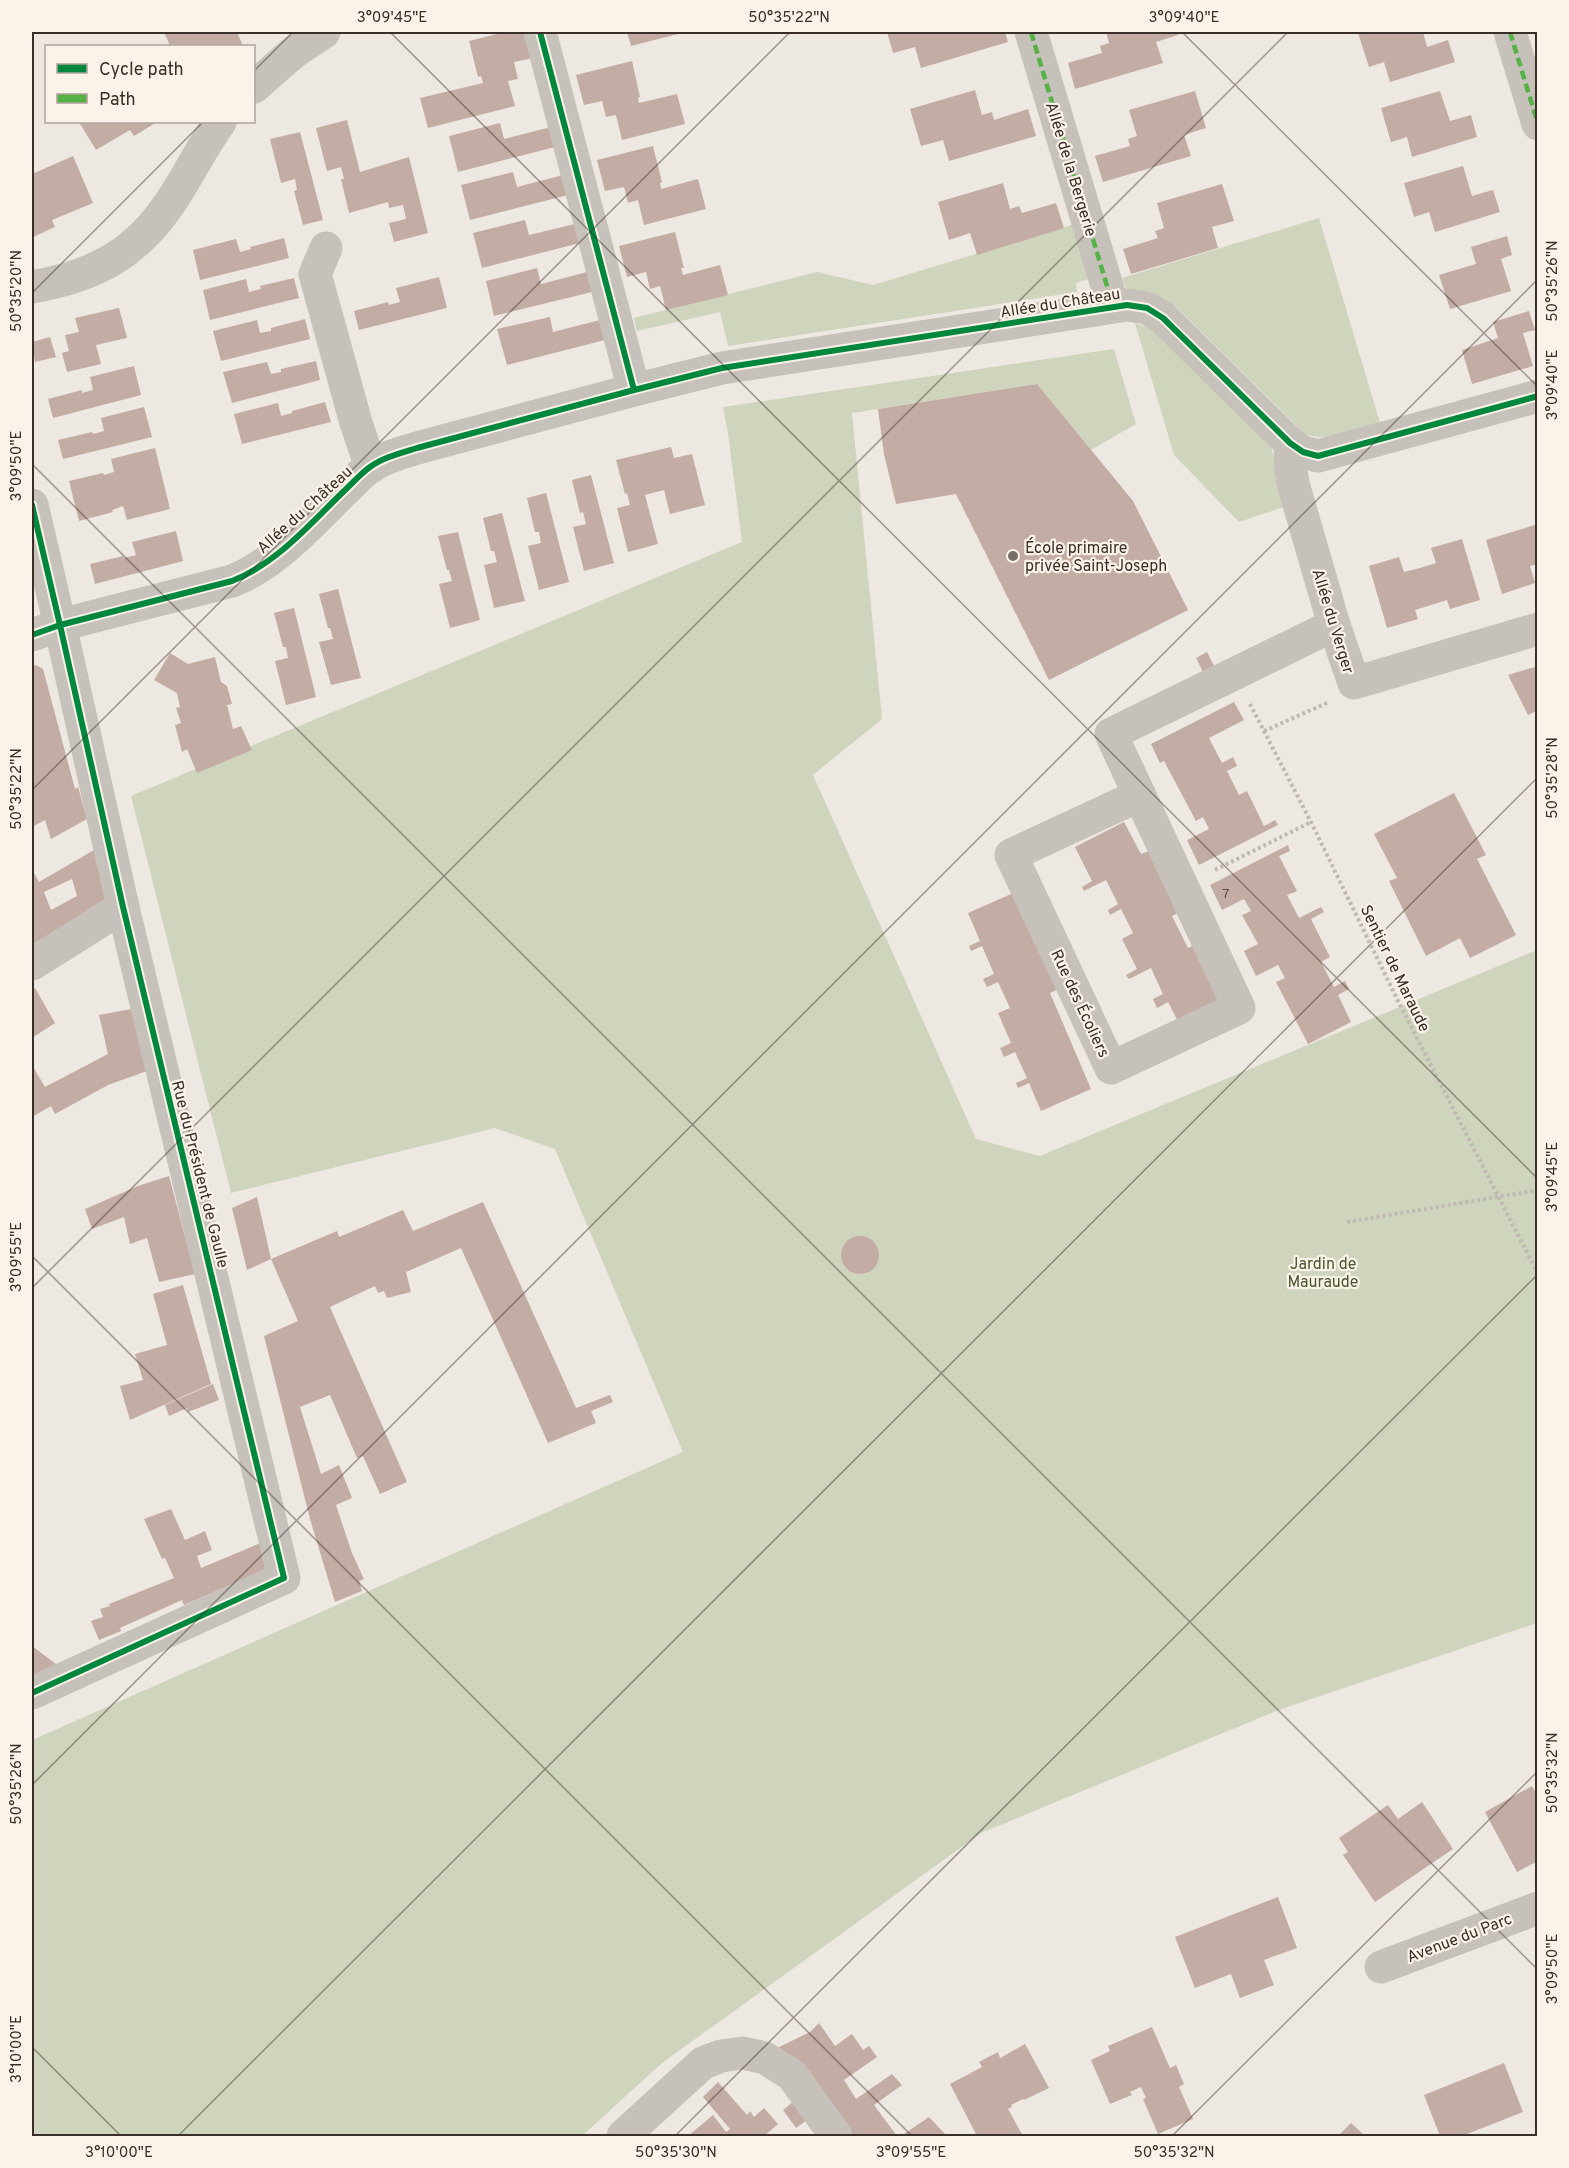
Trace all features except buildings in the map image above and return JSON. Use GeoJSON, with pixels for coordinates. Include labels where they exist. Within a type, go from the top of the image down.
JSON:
{"type":"FeatureCollection","features":[{"type":"Feature","properties":{"kind":"street"},"geometry":{"type":"LineString","coordinates":[[255,86],[294,52],[324,32]]}},
{"type":"Feature","properties":{"kind":"street"},"geometry":{"type":"LineString","coordinates":[[540,32],[634,390]]}},
{"type":"Feature","properties":{"kind":"street","name":"Allée de la Bergerie"},"geometry":{"type":"LineString","coordinates":[[1031,32],[1113,306]]}},
{"type":"Feature","properties":{"kind":"street"},"geometry":{"type":"LineString","coordinates":[[1510,32],[1538,124]]}},
{"type":"Feature","properties":{"kind":"street"},"geometry":{"type":"LineString","coordinates":[[32,287],[88,274],[109,263],[147,233],[173,199],[205,142],[219,123]]}},
{"type":"Feature","properties":{"kind":"street","name":"Allée du Château"},"geometry":{"type":"LineString","coordinates":[[326,248],[315,274],[356,423],[371,467]]}},
{"type":"Feature","properties":{"kind":"street","name":"Allée du Château"},"geometry":{"type":"LineString","coordinates":[[46,630],[232,581],[248,574],[282,550],[371,467],[388,457],[417,448],[722,368],[1113,306],[1137,306],[1155,312],[1290,443],[1303,452],[1318,456],[1538,396]]}},
{"type":"Feature","properties":{"kind":"street","name":"Allée du Verger"},"geometry":{"type":"LineString","coordinates":[[1290,443],[1294,487],[1334,625],[1354,683],[1538,629]]}},
{"type":"Feature","properties":{"kind":"street","name":"Rue du Président de Gaulle"},"geometry":{"type":"LineString","coordinates":[[32,505],[46,630],[123,908],[284,1578],[32,1693]]}},
{"type":"Feature","properties":{"kind":"street","name":"Rue des Écoliers"},"geometry":{"type":"LineString","coordinates":[[1140,795],[1011,855],[1111,1068],[1239,1008],[1140,795],[1111,735],[1334,625]]}},
{"type":"Feature","properties":{"kind":"street"},"geometry":{"type":"LineString","coordinates":[[32,964],[123,908]]}},
{"type":"Feature","properties":{"kind":"street","name":"Avenue du Parc"},"geometry":{"type":"LineString","coordinates":[[1382,1967],[1538,1908]]}},
{"type":"Feature","properties":{"kind":"street"},"geometry":{"type":"LineString","coordinates":[[623,2136],[704,2063],[721,2056],[743,2054],[765,2058],[792,2075],[836,2136]]}},
{"type":"Feature","properties":{"kind":"path"},"geometry":{"type":"LineString","coordinates":[[1264,731],[1339,697],[1354,683]]}},
{"type":"Feature","properties":{"kind":"path"},"geometry":{"type":"LineString","coordinates":[[1182,886],[1311,822]]}},
{"type":"Feature","properties":{"kind":"path"},"geometry":{"type":"LineString","coordinates":[[1347,1222],[1538,1190]]}},
{"type":"Feature","properties":{"kind":"green space"},"geometry":{"type":"Polygon","coordinates":[[[1319,218],[1380,423],[1323,437],[1305,434],[1176,307],[1158,296],[1127,291],[1122,278],[1319,218]]]}},
{"type":"Feature","properties":{"kind":"green space"},"geometry":{"type":"Polygon","coordinates":[[[1075,224],[1091,278],[1076,283],[1077,292],[728,346],[720,312],[637,331],[634,318],[817,272],[873,285],[1075,224]]]}},
{"type":"Feature","properties":{"kind":"green space"},"geometry":{"type":"Polygon","coordinates":[[[1135,323],[1151,329],[1271,446],[1287,506],[1239,522],[1174,455],[1135,323]]]}},
{"type":"Feature","properties":{"kind":"green space","name":"Jardin de Mauraude"},"geometry":{"type":"Polygon","coordinates":[[[1114,349],[1136,424],[1091,450],[1037,384],[852,413],[882,719],[813,775],[976,1139],[1040,1156],[1537,950],[1537,1623],[1276,1711],[981,1833],[662,2063],[582,2136],[32,2136],[32,1740],[683,1452],[555,1149],[495,1128],[231,1193],[131,796],[742,542],[723,407],[1114,349]]]}},
{"type":"Feature","properties":{"kind":"marked path"},"geometry":{"type":"LineString","coordinates":[[1031,32],[1113,306]]}},
{"type":"Feature","properties":{"kind":"marked path"},"geometry":{"type":"LineString","coordinates":[[1510,32],[1538,124]]}},
{"type":"Feature","properties":{"kind":"cycle path"},"geometry":{"type":"LineString","coordinates":[[32,635],[60,625],[232,581],[278,554],[366,470],[387,458],[634,390],[540,32]]}},
{"type":"Feature","properties":{"kind":"cycle path"},"geometry":{"type":"LineString","coordinates":[[634,390],[722,368],[1127,305],[1147,308],[1163,318],[1290,443],[1303,452],[1318,456],[1538,396]]}},
{"type":"Feature","properties":{"kind":"cycle path"},"geometry":{"type":"LineString","coordinates":[[32,505],[123,907],[284,1578],[32,1693]]}},
{"type":"Feature","properties":{"kind":"place","name":"École primaire privée Saint-Joseph"},"geometry":{"type":"Point","coordinates":[1013,556]}}]}
